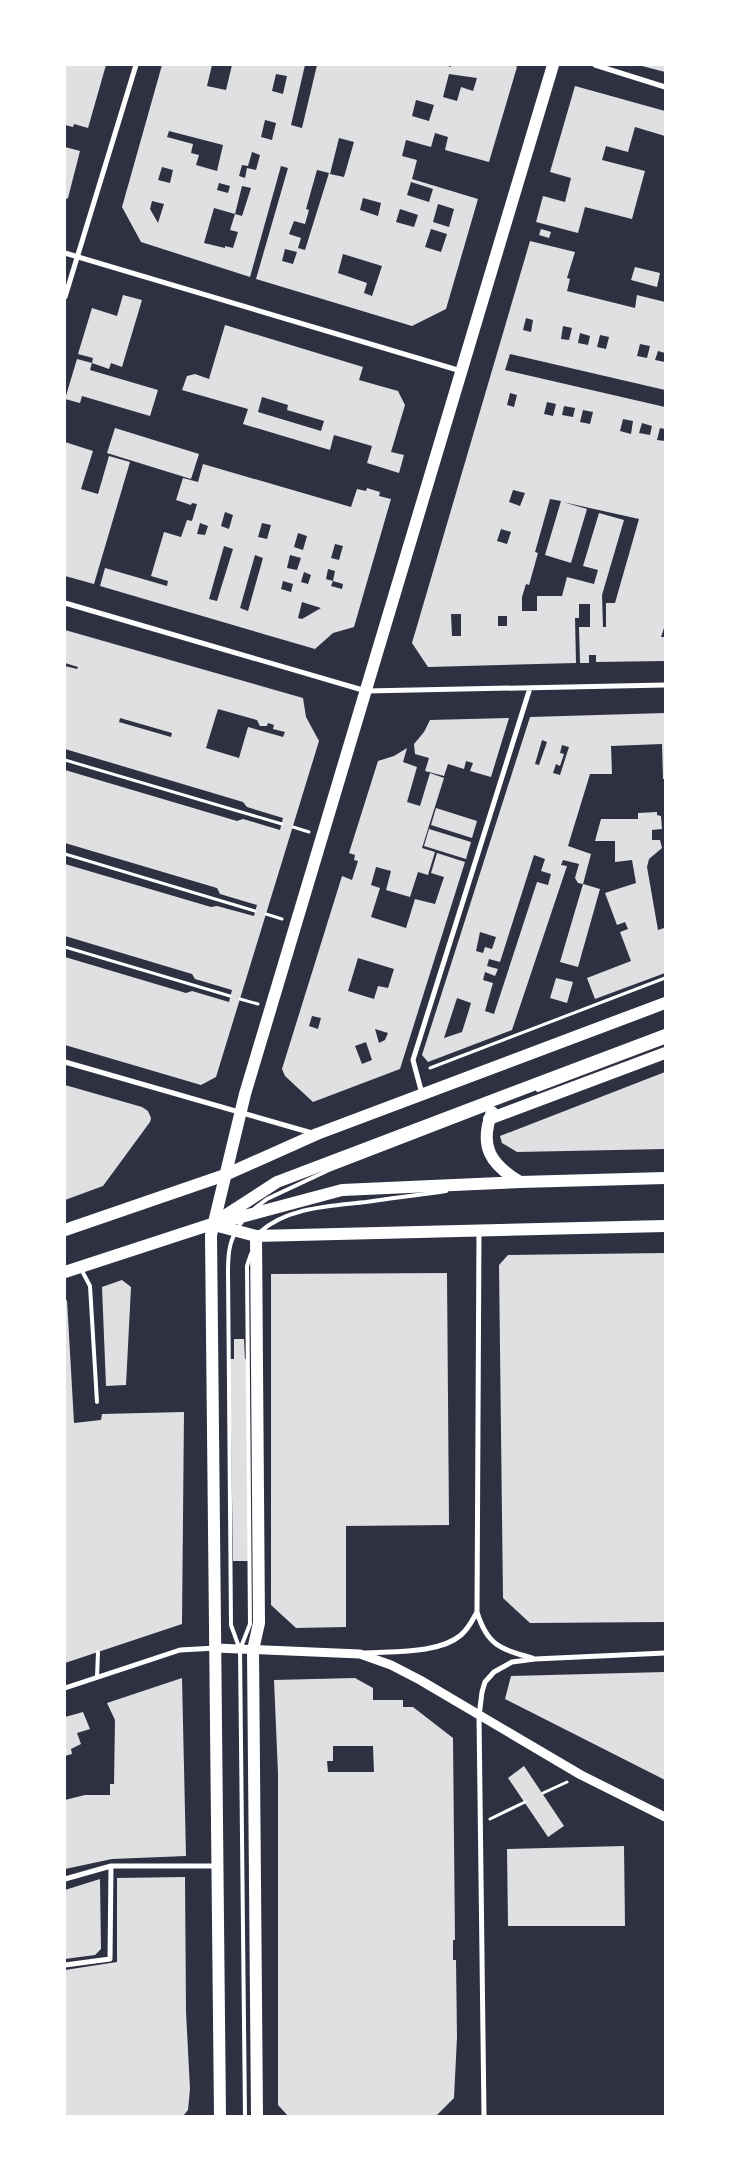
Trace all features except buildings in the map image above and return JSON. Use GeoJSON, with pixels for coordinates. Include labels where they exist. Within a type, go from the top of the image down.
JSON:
{"type":"FeatureCollection","features":[{"type":"Feature","properties":{"kind":"main road"},"geometry":{"type":"LineString","coordinates":[[220,2116],[212,1224],[240,1114],[553,65]]}},
{"type":"Feature","properties":{"kind":"main road"},"geometry":{"type":"LineString","coordinates":[[65,1230],[225,1175],[317,1134],[665,1003]]}},
{"type":"Feature","properties":{"kind":"main road"},"geometry":{"type":"LineString","coordinates":[[493,1108],[665,1035]]}},
{"type":"Feature","properties":{"kind":"main road"},"geometry":{"type":"LineString","coordinates":[[212,1224],[277,1182],[493,1108],[665,1053]]}},
{"type":"Feature","properties":{"kind":"main road"},"geometry":{"type":"LineString","coordinates":[[493,1108],[486,1137],[488,1151],[496,1164],[506,1174],[520,1182]]}},
{"type":"Feature","properties":{"kind":"main road"},"geometry":{"type":"LineString","coordinates":[[65,1272],[212,1224],[342,1190],[665,1178]]}},
{"type":"Feature","properties":{"kind":"main road"},"geometry":{"type":"LineString","coordinates":[[212,1224],[256,1236],[665,1226]]}},
{"type":"Feature","properties":{"kind":"main road"},"geometry":{"type":"LineString","coordinates":[[256,1236],[259,1623],[247,1650],[257,2116]]}},
{"type":"Feature","properties":{"kind":"street"},"geometry":{"type":"LineString","coordinates":[[65,297],[136,65]]}},
{"type":"Feature","properties":{"kind":"street"},"geometry":{"type":"LineString","coordinates":[[595,65],[665,87]]}},
{"type":"Feature","properties":{"kind":"street"},"geometry":{"type":"LineString","coordinates":[[65,253],[462,371]]}},
{"type":"Feature","properties":{"kind":"street"},"geometry":{"type":"LineString","coordinates":[[65,603],[366,691],[665,685]]}},
{"type":"Feature","properties":{"kind":"street"},"geometry":{"type":"LineString","coordinates":[[422,1094],[412,1065],[413,1060],[530,688]]}},
{"type":"Feature","properties":{"kind":"street"},"geometry":{"type":"LineString","coordinates":[[65,1062],[240,1114],[317,1134]]}},
{"type":"Feature","properties":{"kind":"street"},"geometry":{"type":"LineString","coordinates":[[479,1230],[477,1612],[485,1633],[493,1643],[501,1649],[535,1659]]}},
{"type":"Feature","properties":{"kind":"street"},"geometry":{"type":"LineString","coordinates":[[65,1688],[180,1650],[216,1648],[360,1654],[425,1649],[446,1644],[460,1636],[469,1627],[477,1612]]}},
{"type":"Feature","properties":{"kind":"street"},"geometry":{"type":"LineString","coordinates":[[484,2116],[479,1716],[482,1692],[489,1676],[503,1666],[535,1659],[665,1653]]}},
{"type":"Feature","properties":{"kind":"street"},"geometry":{"type":"LineString","coordinates":[[360,1654],[391,1665],[420,1680],[581,1775],[665,1817]]}},
{"type":"Feature","properties":{"kind":"street"},"geometry":{"type":"LineString","coordinates":[[65,1965],[110,1959],[111,1866]]}},
{"type":"Feature","properties":{"kind":"street"},"geometry":{"type":"LineString","coordinates":[[65,1879],[111,1866],[219,1866]]}},
{"type":"Feature","properties":{"kind":"lane"},"geometry":{"type":"LineString","coordinates":[[530,1093],[665,1042]]}},
{"type":"Feature","properties":{"kind":"lane"},"geometry":{"type":"LineString","coordinates":[[245,2116],[247,1650],[231,1625],[228,1247],[236,1230],[246,1216],[267,1199],[329,1170],[493,1108]]}},
{"type":"Feature","properties":{"kind":"lane"},"geometry":{"type":"LineString","coordinates":[[256,1236],[267,1226],[286,1217],[312,1209],[520,1182]]}},
{"type":"Feature","properties":{"kind":"lane"},"geometry":{"type":"LineString","coordinates":[[80,1267],[90,1286],[97,1402]]}},
{"type":"Feature","properties":{"kind":"lane"},"geometry":{"type":"LineString","coordinates":[[97,1677],[98,1652]]}},
{"type":"Feature","properties":{"kind":"path"},"geometry":{"type":"LineString","coordinates":[[65,760],[282,824]]}},
{"type":"Feature","properties":{"kind":"path"},"geometry":{"type":"LineString","coordinates":[[65,854],[255,911]]}},
{"type":"Feature","properties":{"kind":"path"},"geometry":{"type":"LineString","coordinates":[[65,947],[230,996]]}},
{"type":"Feature","properties":{"kind":"path"},"geometry":{"type":"LineString","coordinates":[[430,1068],[665,978]]}},
{"type":"Feature","properties":{"kind":"path"},"geometry":{"type":"LineString","coordinates":[[543,1793],[581,1775]]}},
{"type":"Feature","properties":{"kind":"path"},"geometry":{"type":"LineString","coordinates":[[480,1824],[525,1802]]}}]}
